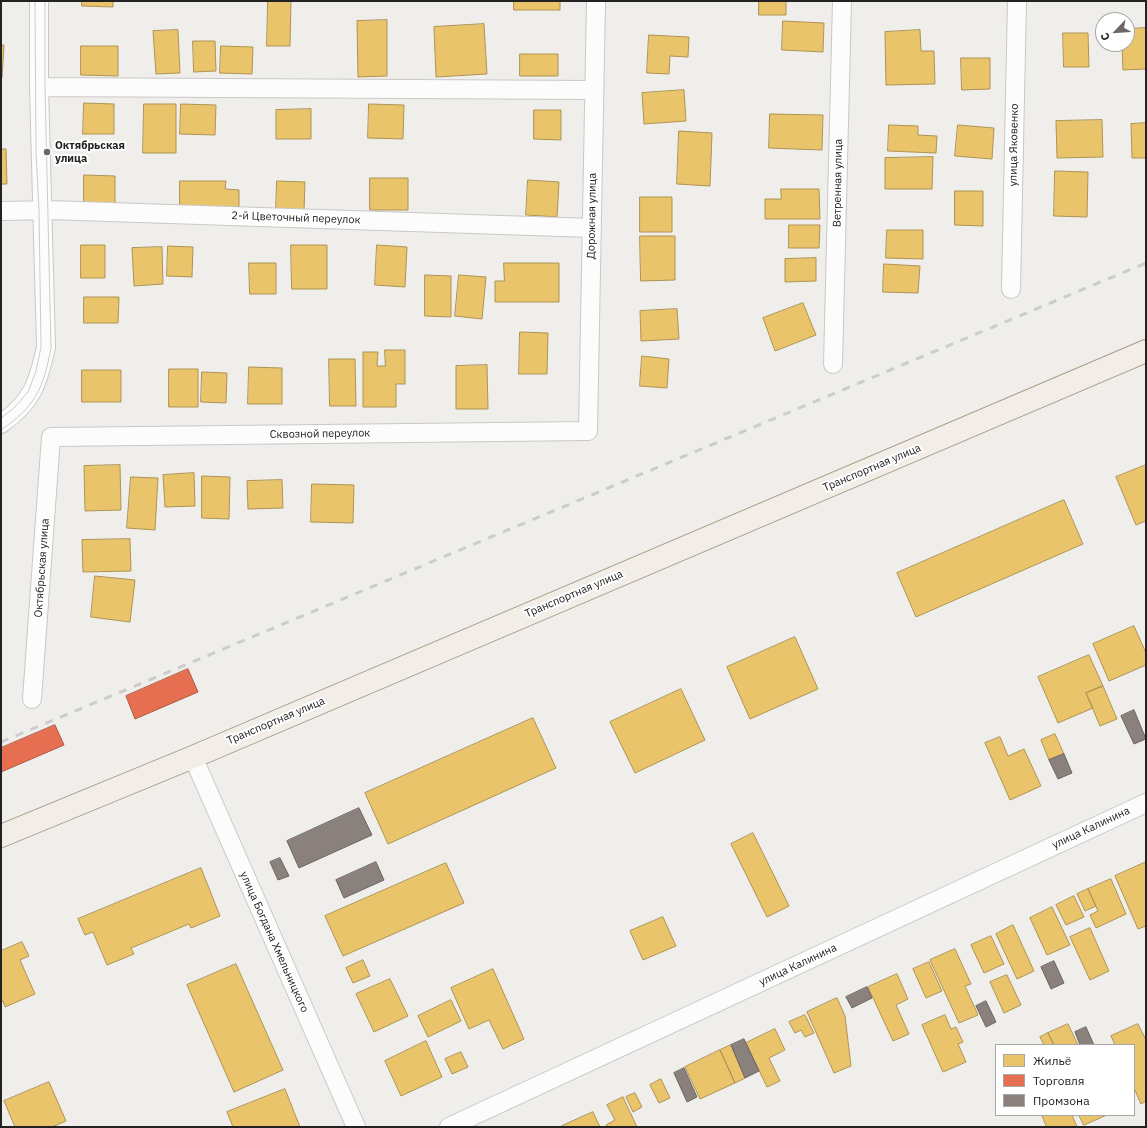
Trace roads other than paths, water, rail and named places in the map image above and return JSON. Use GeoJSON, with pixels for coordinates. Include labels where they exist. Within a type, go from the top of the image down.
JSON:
{"type":"FeatureCollection","features":[{"type":"Feature","properties":{"kind":"main road","name":"Транспортная улица"},"geometry":{"type":"LineString","coordinates":[[1,836],[193,757],[1146,351]]}},
{"type":"Feature","properties":{"kind":"street"},"geometry":{"type":"LineString","coordinates":[[1,424],[17,413],[31,395],[40,374],[46,347],[39,87],[39,1]]}},
{"type":"Feature","properties":{"kind":"street","name":"Дорожная улица"},"geometry":{"type":"LineString","coordinates":[[588,431],[596,1]]}},
{"type":"Feature","properties":{"kind":"street","name":"Ветренная улица"},"geometry":{"type":"LineString","coordinates":[[833,364],[842,1]]}},
{"type":"Feature","properties":{"kind":"street","name":"улица Яковенко"},"geometry":{"type":"LineString","coordinates":[[1011,289],[1017,1]]}},
{"type":"Feature","properties":{"kind":"street"},"geometry":{"type":"LineString","coordinates":[[39,87],[594,90]]}},
{"type":"Feature","properties":{"kind":"street","name":"2-й Цветочный переулок"},"geometry":{"type":"LineString","coordinates":[[1,211],[43,210],[592,228]]}},
{"type":"Feature","properties":{"kind":"street","name":"Сквозной переулок"},"geometry":{"type":"LineString","coordinates":[[51,437],[588,431]]}},
{"type":"Feature","properties":{"kind":"street","name":"Октябрьская улица"},"geometry":{"type":"LineString","coordinates":[[32,699],[51,437]]}},
{"type":"Feature","properties":{"kind":"street","name":"улица Богдана Хмельницкого"},"geometry":{"type":"LineString","coordinates":[[193,757],[356,1127]]}},
{"type":"Feature","properties":{"kind":"street","name":"улица Калинина"},"geometry":{"type":"LineString","coordinates":[[449,1127],[1146,803]]}},
{"type":"Feature","properties":{"kind":"tram line"},"geometry":{"type":"LineString","coordinates":[[1,418],[14,408],[28,392],[36,371],[41,347],[39,210],[36,153],[35,1]]}},
{"type":"Feature","properties":{"kind":"tram line"},"geometry":{"type":"LineString","coordinates":[[1,430],[22,413],[36,395],[45,375],[51,348],[45,87],[45,1]]}},
{"type":"Feature","properties":{"kind":"railway"},"geometry":{"type":"LineString","coordinates":[[1,742],[1146,263]]}},
{"type":"Feature","properties":{"kind":"place","name":"Октябрьская улица"},"geometry":{"type":"Point","coordinates":[47,152]}}]}
